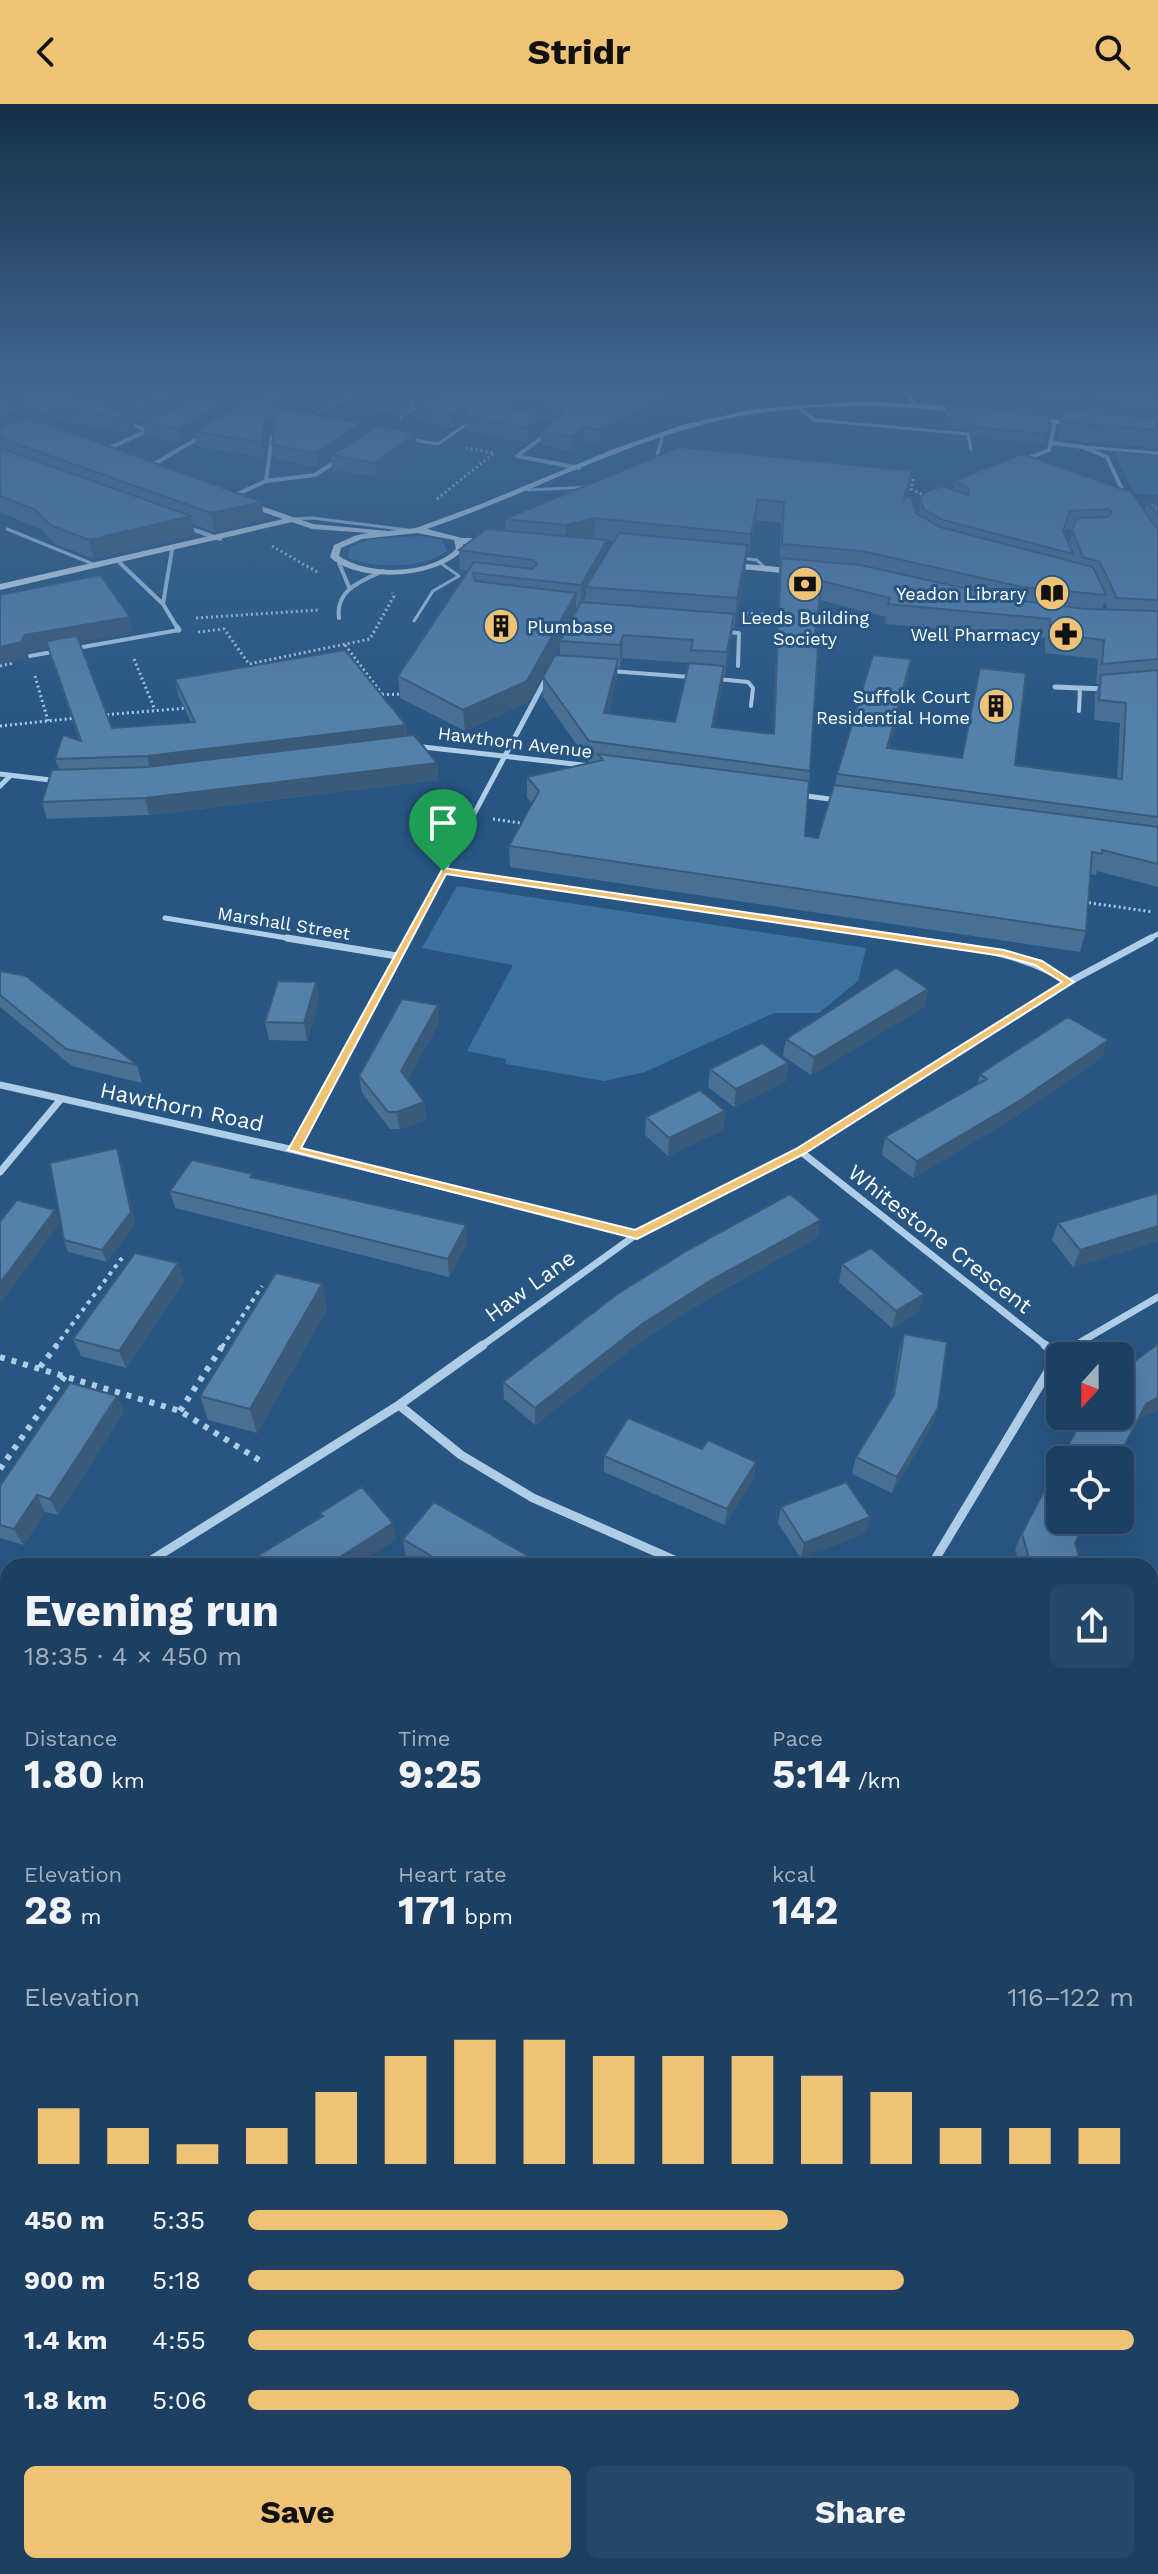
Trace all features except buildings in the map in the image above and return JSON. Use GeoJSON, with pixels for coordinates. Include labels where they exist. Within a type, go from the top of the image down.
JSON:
{"type":"FeatureCollection","features":[{"type":"Feature","properties":{"kind":"street"},"geometry":{"type":"LineString","coordinates":[[257,506],[312,526],[384,532],[413,530],[490,506]]}},
{"type":"Feature","properties":{"kind":"street"},"geometry":{"type":"LineString","coordinates":[[476,518],[486,508]]}},
{"type":"Feature","properties":{"kind":"street"},"geometry":{"type":"LineString","coordinates":[[0,587],[220,539],[293,519]]}},
{"type":"Feature","properties":{"kind":"street"},"geometry":{"type":"LineString","coordinates":[[176,523],[220,539]]}},
{"type":"Feature","properties":{"kind":"street"},"geometry":{"type":"LineString","coordinates":[[312,526],[334,551],[349,587]]}},
{"type":"Feature","properties":{"kind":"street"},"geometry":{"type":"LineString","coordinates":[[339,563],[358,569],[383,571],[442,564],[456,556],[459,539],[467,528]]}},
{"type":"Feature","properties":{"kind":"street"},"geometry":{"type":"LineString","coordinates":[[413,530],[459,539],[505,543]]}},
{"type":"Feature","properties":{"kind":"street"},"geometry":{"type":"LineString","coordinates":[[334,551],[345,542],[384,532]]}},
{"type":"Feature","properties":{"kind":"street"},"geometry":{"type":"LineString","coordinates":[[163,604],[172,550]]}},
{"type":"Feature","properties":{"kind":"street"},"geometry":{"type":"LineString","coordinates":[[119,562],[163,604],[179,630]]}},
{"type":"Feature","properties":{"kind":"street"},"geometry":{"type":"LineString","coordinates":[[707,563],[813,573]]}},
{"type":"Feature","properties":{"kind":"street"},"geometry":{"type":"LineString","coordinates":[[339,618],[336,609],[349,587],[383,571]]}},
{"type":"Feature","properties":{"kind":"street"},"geometry":{"type":"LineString","coordinates":[[294,1150],[508,754],[550,669]]}},
{"type":"Feature","properties":{"kind":"street"},"geometry":{"type":"LineString","coordinates":[[1055,687],[1115,688]]}},
{"type":"Feature","properties":{"kind":"street","name":"Hawthorn Avenue"},"geometry":{"type":"LineString","coordinates":[[411,746],[508,754],[604,767]]}},
{"type":"Feature","properties":{"kind":"street"},"geometry":{"type":"LineString","coordinates":[[0,774],[73,781]]}},
{"type":"Feature","properties":{"kind":"street"},"geometry":{"type":"LineString","coordinates":[[0,786],[9,777]]}},
{"type":"Feature","properties":{"kind":"street"},"geometry":{"type":"LineString","coordinates":[[794,794],[841,800]]}},
{"type":"Feature","properties":{"kind":"street"},"geometry":{"type":"LineString","coordinates":[[443,871],[1004,953],[1039,963],[1069,982]]}},
{"type":"Feature","properties":{"kind":"street","name":"Marshall Street"},"geometry":{"type":"LineString","coordinates":[[165,918],[397,956]]}},
{"type":"Feature","properties":{"kind":"street","name":"Haw Lane"},"geometry":{"type":"LineString","coordinates":[[155,1558],[399,1405],[637,1234],[800,1151],[1069,982],[1158,934]]}},
{"type":"Feature","properties":{"kind":"street","name":"Hawthorn Road"},"geometry":{"type":"LineString","coordinates":[[0,1085],[294,1150],[637,1234]]}},
{"type":"Feature","properties":{"kind":"street"},"geometry":{"type":"LineString","coordinates":[[0,1172],[61,1099]]}},
{"type":"Feature","properties":{"kind":"street","name":"Whitestone Crescent"},"geometry":{"type":"LineString","coordinates":[[800,1151],[1046,1346]]}},
{"type":"Feature","properties":{"kind":"street"},"geometry":{"type":"LineString","coordinates":[[1080,1342],[1158,1297]]}},
{"type":"Feature","properties":{"kind":"street"},"geometry":{"type":"LineString","coordinates":[[936,1558],[1046,1375]]}},
{"type":"Feature","properties":{"kind":"street"},"geometry":{"type":"LineString","coordinates":[[399,1405],[461,1455],[533,1498],[670,1558]]}},
{"type":"Feature","properties":{"kind":"lane"},"geometry":{"type":"LineString","coordinates":[[293,519],[312,518],[413,530]]}},
{"type":"Feature","properties":{"kind":"lane"},"geometry":{"type":"LineString","coordinates":[[7,529],[98,566]]}},
{"type":"Feature","properties":{"kind":"lane"},"geometry":{"type":"LineString","coordinates":[[727,557],[757,560],[766,569]]}},
{"type":"Feature","properties":{"kind":"lane"},"geometry":{"type":"LineString","coordinates":[[442,564],[459,576],[474,578]]}},
{"type":"Feature","properties":{"kind":"lane"},"geometry":{"type":"LineString","coordinates":[[414,621],[433,591],[459,576]]}},
{"type":"Feature","properties":{"kind":"lane"},"geometry":{"type":"LineString","coordinates":[[30,656],[179,630]]}},
{"type":"Feature","properties":{"kind":"lane"},"geometry":{"type":"LineString","coordinates":[[725,632],[739,633],[738,666]]}},
{"type":"Feature","properties":{"kind":"lane"},"geometry":{"type":"LineString","coordinates":[[607,671],[701,678]]}},
{"type":"Feature","properties":{"kind":"lane"},"geometry":{"type":"LineString","coordinates":[[717,679],[748,682],[753,688],[751,706]]}},
{"type":"Feature","properties":{"kind":"lane"},"geometry":{"type":"LineString","coordinates":[[1079,711],[1080,689]]}},
{"type":"Feature","properties":{"kind":"path"},"geometry":{"type":"LineString","coordinates":[[247,532],[325,577],[346,580]]}},
{"type":"Feature","properties":{"kind":"path"},"geometry":{"type":"LineString","coordinates":[[179,630],[200,632],[224,629],[249,664],[370,639],[394,596],[376,582],[361,581]]}},
{"type":"Feature","properties":{"kind":"path"},"geometry":{"type":"LineString","coordinates":[[174,620],[336,609]]}},
{"type":"Feature","properties":{"kind":"path"},"geometry":{"type":"LineString","coordinates":[[732,612],[796,617]]}},
{"type":"Feature","properties":{"kind":"path"},"geometry":{"type":"LineString","coordinates":[[339,618],[329,619],[383,695]]}},
{"type":"Feature","properties":{"kind":"path"},"geometry":{"type":"LineString","coordinates":[[812,618],[828,619]]}},
{"type":"Feature","properties":{"kind":"path"},"geometry":{"type":"LineString","coordinates":[[127,639],[155,710]]}},
{"type":"Feature","properties":{"kind":"path"},"geometry":{"type":"LineString","coordinates":[[30,656],[48,721]]}},
{"type":"Feature","properties":{"kind":"path"},"geometry":{"type":"LineString","coordinates":[[368,696],[413,694]]}},
{"type":"Feature","properties":{"kind":"path"},"geometry":{"type":"LineString","coordinates":[[93,716],[200,707]]}},
{"type":"Feature","properties":{"kind":"path"},"geometry":{"type":"LineString","coordinates":[[0,726],[78,718]]}},
{"type":"Feature","properties":{"kind":"path"},"geometry":{"type":"LineString","coordinates":[[474,816],[534,825]]}},
{"type":"Feature","properties":{"kind":"path"},"geometry":{"type":"LineString","coordinates":[[1069,900],[1158,912]]}},
{"type":"Feature","properties":{"kind":"path"},"geometry":{"type":"LineString","coordinates":[[40,1367],[122,1258]]}},
{"type":"Feature","properties":{"kind":"path"},"geometry":{"type":"LineString","coordinates":[[180,1411],[262,1286]]}},
{"type":"Feature","properties":{"kind":"path"},"geometry":{"type":"LineString","coordinates":[[0,1357],[180,1411],[286,1476]]}},
{"type":"Feature","properties":{"kind":"path"},"geometry":{"type":"LineString","coordinates":[[0,1469],[65,1376]]}},
{"type":"Feature","properties":{"kind":"shaded area"},"geometry":{"type":"Polygon","coordinates":[[[420,536],[442,540],[447,551],[425,561],[398,565],[371,564],[348,557],[350,547],[370,539],[420,536]]]}},
{"type":"Feature","properties":{"kind":"shaded area"},"geometry":{"type":"Polygon","coordinates":[[[457,886],[866,948],[858,981],[819,1013],[774,1013],[645,1072],[604,1081],[506,1064],[506,1059],[467,1051],[513,965],[422,948],[457,886]]]}},
{"type":"Feature","properties":{"kind":"place","name":"Leeds Building Society"},"geometry":{"type":"Point","coordinates":[805,584]}},
{"type":"Feature","properties":{"kind":"place","name":"Yeadon Library"},"geometry":{"type":"Point","coordinates":[1052,593]}},
{"type":"Feature","properties":{"kind":"place","name":"Plumbase"},"geometry":{"type":"Point","coordinates":[501,626]}},
{"type":"Feature","properties":{"kind":"place","name":"Well Pharmacy"},"geometry":{"type":"Point","coordinates":[1066,634]}},
{"type":"Feature","properties":{"kind":"place","name":"Suffolk Court Residential Home"},"geometry":{"type":"Point","coordinates":[996,706]}},
{"type":"Feature","properties":{"kind":"route"},"geometry":{"type":"LineString","coordinates":[[443,871],[1004,953],[1039,963],[1069,982],[800,1151],[637,1234],[294,1150],[443,871]]}}]}
